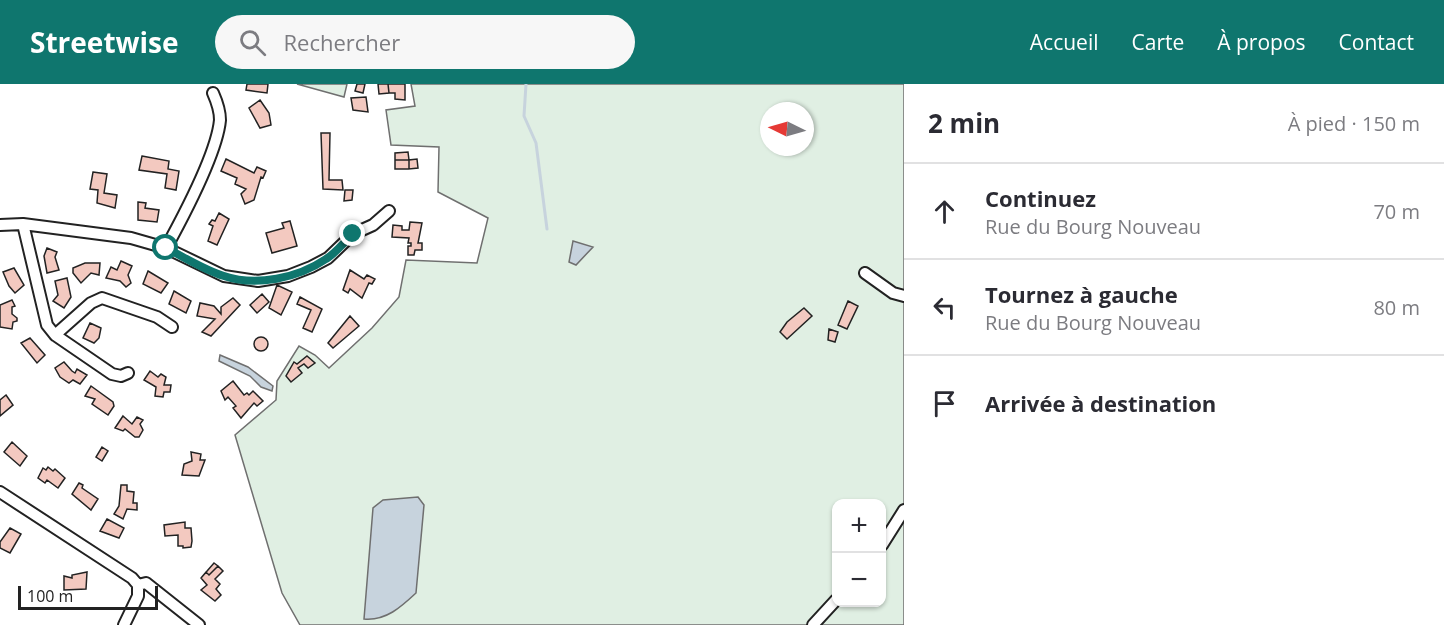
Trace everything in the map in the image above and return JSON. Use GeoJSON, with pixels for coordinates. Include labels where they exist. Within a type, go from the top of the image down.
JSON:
{"type":"FeatureCollection","features":[{"type":"Feature","properties":{"kind":"street"},"geometry":{"type":"LineString","coordinates":[[166,248],[193,196],[217,136],[220,118],[213,93]]}},
{"type":"Feature","properties":{"kind":"street"},"geometry":{"type":"LineString","coordinates":[[0,225],[23,224],[131,238],[166,248],[224,276],[258,281],[288,276],[328,258],[353,234],[373,225],[389,211]]}},
{"type":"Feature","properties":{"kind":"street"},"geometry":{"type":"LineString","coordinates":[[23,224],[47,325],[55,335],[112,374],[121,376],[128,373]]}},
{"type":"Feature","properties":{"kind":"street"},"geometry":{"type":"LineString","coordinates":[[865,273],[893,293],[904,296]]}},
{"type":"Feature","properties":{"kind":"street"},"geometry":{"type":"LineString","coordinates":[[55,335],[91,303],[102,298],[157,317],[172,327]]}},
{"type":"Feature","properties":{"kind":"street"},"geometry":{"type":"LineString","coordinates":[[0,492],[132,578],[138,585],[138,596],[124,625]]}},
{"type":"Feature","properties":{"kind":"street"},"geometry":{"type":"LineString","coordinates":[[886,539],[904,510]]}},
{"type":"Feature","properties":{"kind":"street"},"geometry":{"type":"LineString","coordinates":[[138,585],[146,583],[155,588],[199,625]]}},
{"type":"Feature","properties":{"kind":"street"},"geometry":{"type":"LineString","coordinates":[[813,625],[832,605]]}},
{"type":"Feature","properties":{"kind":"green space"},"geometry":{"type":"Polygon","coordinates":[[[297,84],[347,84],[344,97],[297,84]]]}},
{"type":"Feature","properties":{"kind":"green space"},"geometry":{"type":"Polygon","coordinates":[[[411,84],[904,84],[904,625],[300,625],[282,593],[235,435],[276,400],[277,381],[299,346],[315,355],[329,368],[372,328],[399,297],[406,260],[477,263],[488,218],[438,192],[439,147],[391,145],[386,110],[415,106],[411,84]]]}},
{"type":"Feature","properties":{"kind":"shaded area"},"geometry":{"type":"Polygon","coordinates":[[[573,241],[593,247],[576,265],[569,262],[573,241]]]}},
{"type":"Feature","properties":{"kind":"shaded area"},"geometry":{"type":"Polygon","coordinates":[[[220,355],[248,367],[273,386],[272,391],[261,387],[250,376],[219,361],[220,355]]]}},
{"type":"Feature","properties":{"kind":"shaded area"},"geometry":{"type":"Polygon","coordinates":[[[418,497],[424,505],[416,593],[399,608],[386,615],[364,619],[373,508],[383,500],[418,497]]]}},
{"type":"Feature","properties":{"kind":"building"},"geometry":{"type":"Polygon","coordinates":[[[247,84],[268,84],[267,93],[246,90],[247,84]]]}},
{"type":"Feature","properties":{"kind":"building"},"geometry":{"type":"Polygon","coordinates":[[[357,84],[365,84],[363,93],[355,91],[357,84]]]}},
{"type":"Feature","properties":{"kind":"building"},"geometry":{"type":"Polygon","coordinates":[[[378,84],[388,84],[389,93],[379,94],[378,84]]]}},
{"type":"Feature","properties":{"kind":"building"},"geometry":{"type":"Polygon","coordinates":[[[388,84],[405,84],[405,100],[395,99],[395,93],[389,93],[388,84]]]}},
{"type":"Feature","properties":{"kind":"building"},"geometry":{"type":"Polygon","coordinates":[[[366,97],[368,112],[353,110],[351,98],[366,97]]]}},
{"type":"Feature","properties":{"kind":"building"},"geometry":{"type":"Polygon","coordinates":[[[260,100],[269,113],[271,125],[260,128],[249,108],[260,100]]]}},
{"type":"Feature","properties":{"kind":"building"},"geometry":{"type":"Polygon","coordinates":[[[321,133],[330,133],[329,180],[342,180],[343,190],[323,189],[321,133]]]}},
{"type":"Feature","properties":{"kind":"building"},"geometry":{"type":"Polygon","coordinates":[[[408,152],[409,160],[395,160],[395,153],[408,152]]]}},
{"type":"Feature","properties":{"kind":"building"},"geometry":{"type":"Polygon","coordinates":[[[142,156],[169,161],[168,169],[179,171],[176,190],[165,188],[167,174],[139,170],[142,156]]]}},
{"type":"Feature","properties":{"kind":"building"},"geometry":{"type":"Polygon","coordinates":[[[226,159],[254,173],[257,167],[266,171],[263,178],[261,177],[254,200],[245,204],[241,194],[246,189],[235,184],[237,178],[221,171],[226,159]]]}},
{"type":"Feature","properties":{"kind":"building"},"geometry":{"type":"Polygon","coordinates":[[[417,159],[418,168],[409,169],[409,160],[417,159]]]}},
{"type":"Feature","properties":{"kind":"building"},"geometry":{"type":"Polygon","coordinates":[[[395,160],[409,160],[409,169],[395,169],[395,160]]]}},
{"type":"Feature","properties":{"kind":"building"},"geometry":{"type":"Polygon","coordinates":[[[93,172],[107,174],[104,193],[117,195],[115,208],[97,203],[98,190],[90,189],[93,172]]]}},
{"type":"Feature","properties":{"kind":"building"},"geometry":{"type":"Polygon","coordinates":[[[345,190],[353,190],[352,200],[344,201],[345,190]]]}},
{"type":"Feature","properties":{"kind":"building"},"geometry":{"type":"Polygon","coordinates":[[[138,202],[146,203],[145,208],[159,210],[157,222],[138,220],[138,202]]]}},
{"type":"Feature","properties":{"kind":"building"},"geometry":{"type":"Polygon","coordinates":[[[219,213],[229,219],[217,245],[208,241],[213,226],[209,224],[212,220],[215,221],[219,213]]]}},
{"type":"Feature","properties":{"kind":"building"},"geometry":{"type":"Polygon","coordinates":[[[290,221],[297,246],[272,253],[266,233],[284,228],[282,223],[290,221]]]}},
{"type":"Feature","properties":{"kind":"building"},"geometry":{"type":"Polygon","coordinates":[[[410,222],[422,223],[418,243],[422,243],[422,250],[415,250],[414,255],[408,255],[408,246],[411,246],[411,243],[408,243],[409,238],[392,237],[393,225],[402,226],[402,230],[409,230],[410,222]]]}},
{"type":"Feature","properties":{"kind":"building"},"geometry":{"type":"Polygon","coordinates":[[[47,248],[57,252],[55,257],[59,270],[47,273],[44,256],[47,248]]]}},
{"type":"Feature","properties":{"kind":"building"},"geometry":{"type":"Polygon","coordinates":[[[121,261],[132,266],[128,275],[131,283],[126,287],[120,281],[106,278],[111,267],[117,270],[121,261]]]}},
{"type":"Feature","properties":{"kind":"building"},"geometry":{"type":"Polygon","coordinates":[[[85,263],[100,263],[99,275],[91,273],[81,283],[73,273],[73,268],[85,263]]]}},
{"type":"Feature","properties":{"kind":"building"},"geometry":{"type":"Polygon","coordinates":[[[14,268],[24,285],[15,293],[3,272],[14,268]]]}},
{"type":"Feature","properties":{"kind":"building"},"geometry":{"type":"Polygon","coordinates":[[[350,270],[364,279],[367,275],[375,279],[372,284],[369,283],[362,298],[350,289],[348,293],[343,290],[350,270]]]}},
{"type":"Feature","properties":{"kind":"building"},"geometry":{"type":"Polygon","coordinates":[[[148,271],[168,283],[161,293],[143,284],[148,271]]]}},
{"type":"Feature","properties":{"kind":"building"},"geometry":{"type":"Polygon","coordinates":[[[67,278],[71,297],[64,308],[53,301],[58,295],[55,281],[67,278]]]}},
{"type":"Feature","properties":{"kind":"building"},"geometry":{"type":"Polygon","coordinates":[[[277,285],[292,292],[281,315],[269,308],[277,285]]]}},
{"type":"Feature","properties":{"kind":"building"},"geometry":{"type":"Polygon","coordinates":[[[174,291],[191,301],[186,313],[169,304],[174,291]]]}},
{"type":"Feature","properties":{"kind":"building"},"geometry":{"type":"Polygon","coordinates":[[[262,294],[269,302],[257,313],[250,305],[262,294]]]}},
{"type":"Feature","properties":{"kind":"building"},"geometry":{"type":"Polygon","coordinates":[[[300,297],[322,309],[312,332],[303,328],[311,310],[297,304],[300,297]]]}},
{"type":"Feature","properties":{"kind":"building"},"geometry":{"type":"Polygon","coordinates":[[[233,298],[240,305],[211,336],[202,332],[215,319],[197,316],[200,303],[214,306],[221,314],[221,307],[233,298]]]}},
{"type":"Feature","properties":{"kind":"building"},"geometry":{"type":"Polygon","coordinates":[[[12,300],[15,306],[12,307],[12,314],[17,321],[13,322],[12,329],[0,327],[0,305],[12,300]]]}},
{"type":"Feature","properties":{"kind":"building"},"geometry":{"type":"Polygon","coordinates":[[[848,301],[858,306],[847,329],[838,325],[848,301]]]}},
{"type":"Feature","properties":{"kind":"building"},"geometry":{"type":"Polygon","coordinates":[[[804,308],[812,316],[787,339],[780,332],[787,322],[804,308]]]}},
{"type":"Feature","properties":{"kind":"building"},"geometry":{"type":"Polygon","coordinates":[[[350,316],[359,326],[333,348],[328,343],[350,316]]]}},
{"type":"Feature","properties":{"kind":"building"},"geometry":{"type":"Polygon","coordinates":[[[90,323],[101,328],[99,338],[94,343],[83,338],[90,323]]]}},
{"type":"Feature","properties":{"kind":"building"},"geometry":{"type":"Polygon","coordinates":[[[829,329],[838,332],[835,342],[828,340],[829,329]]]}},
{"type":"Feature","properties":{"kind":"building"},"geometry":{"type":"Polygon","coordinates":[[[261,337],[266,339],[268,344],[266,349],[261,351],[256,349],[254,344],[256,339],[261,337]]]}},
{"type":"Feature","properties":{"kind":"building"},"geometry":{"type":"Polygon","coordinates":[[[30,338],[45,355],[37,363],[21,343],[30,338]]]}},
{"type":"Feature","properties":{"kind":"building"},"geometry":{"type":"Polygon","coordinates":[[[307,356],[315,363],[308,368],[304,364],[298,368],[302,373],[291,382],[286,376],[294,362],[297,364],[307,356]]]}},
{"type":"Feature","properties":{"kind":"building"},"geometry":{"type":"Polygon","coordinates":[[[64,362],[75,373],[77,369],[87,375],[80,384],[73,380],[69,383],[60,377],[55,368],[64,362]]]}},
{"type":"Feature","properties":{"kind":"building"},"geometry":{"type":"Polygon","coordinates":[[[150,371],[158,377],[161,374],[166,377],[164,385],[171,385],[170,392],[164,392],[163,397],[155,396],[156,387],[144,380],[150,371]]]}},
{"type":"Feature","properties":{"kind":"building"},"geometry":{"type":"Polygon","coordinates":[[[233,381],[244,395],[247,393],[249,395],[253,391],[263,401],[257,406],[254,403],[241,418],[233,408],[236,406],[228,397],[225,400],[221,391],[233,381]]]}},
{"type":"Feature","properties":{"kind":"building"},"geometry":{"type":"Polygon","coordinates":[[[91,386],[113,402],[114,406],[108,415],[92,404],[95,399],[85,396],[91,386]]]}},
{"type":"Feature","properties":{"kind":"building"},"geometry":{"type":"Polygon","coordinates":[[[6,395],[13,405],[0,416],[0,400],[6,395]]]}},
{"type":"Feature","properties":{"kind":"building"},"geometry":{"type":"Polygon","coordinates":[[[123,416],[132,424],[137,417],[143,420],[140,424],[143,430],[139,437],[135,437],[125,429],[123,431],[115,428],[123,416]]]}},
{"type":"Feature","properties":{"kind":"building"},"geometry":{"type":"Polygon","coordinates":[[[12,442],[27,456],[20,466],[4,452],[12,442]]]}},
{"type":"Feature","properties":{"kind":"building"},"geometry":{"type":"Polygon","coordinates":[[[102,447],[108,451],[102,461],[96,457],[102,447]]]}},
{"type":"Feature","properties":{"kind":"building"},"geometry":{"type":"Polygon","coordinates":[[[191,452],[201,454],[200,460],[205,460],[199,476],[182,475],[184,464],[192,461],[191,452]]]}},
{"type":"Feature","properties":{"kind":"building"},"geometry":{"type":"Polygon","coordinates":[[[48,467],[53,471],[55,469],[65,478],[58,488],[47,480],[45,483],[38,478],[43,468],[46,470],[48,467]]]}},
{"type":"Feature","properties":{"kind":"building"},"geometry":{"type":"Polygon","coordinates":[[[79,483],[83,485],[82,488],[98,499],[91,510],[72,494],[79,483]]]}},
{"type":"Feature","properties":{"kind":"building"},"geometry":{"type":"Polygon","coordinates":[[[121,485],[127,485],[127,491],[134,492],[133,503],[137,503],[137,510],[127,509],[123,519],[114,514],[119,506],[121,485]]]}},
{"type":"Feature","properties":{"kind":"building"},"geometry":{"type":"Polygon","coordinates":[[[107,519],[124,528],[119,538],[100,531],[107,519]]]}},
{"type":"Feature","properties":{"kind":"building"},"geometry":{"type":"Polygon","coordinates":[[[185,522],[185,528],[191,528],[192,541],[191,547],[183,548],[183,546],[178,546],[178,535],[165,536],[164,525],[185,522]]]}},
{"type":"Feature","properties":{"kind":"building"},"geometry":{"type":"Polygon","coordinates":[[[10,528],[21,534],[10,553],[0,548],[0,542],[10,528]]]}},
{"type":"Feature","properties":{"kind":"building"},"geometry":{"type":"Polygon","coordinates":[[[214,563],[218,566],[209,575],[206,572],[214,563]]]}},
{"type":"Feature","properties":{"kind":"building"},"geometry":{"type":"Polygon","coordinates":[[[218,566],[223,571],[215,579],[220,584],[216,589],[221,595],[215,601],[201,590],[207,585],[201,578],[206,572],[209,575],[218,566]]]}},
{"type":"Feature","properties":{"kind":"building"},"geometry":{"type":"Polygon","coordinates":[[[87,572],[86,589],[64,590],[64,576],[72,578],[72,575],[87,572]]]}},
{"type":"Feature","properties":{"kind":"waterway"},"geometry":{"type":"LineString","coordinates":[[526,84],[524,116],[536,143],[547,229]]}},
{"type":"Feature","properties":{"kind":"route"},"geometry":{"type":"LineString","coordinates":[[166,248],[224,276],[258,281],[288,276],[311,267],[328,258],[353,234]]}}]}
